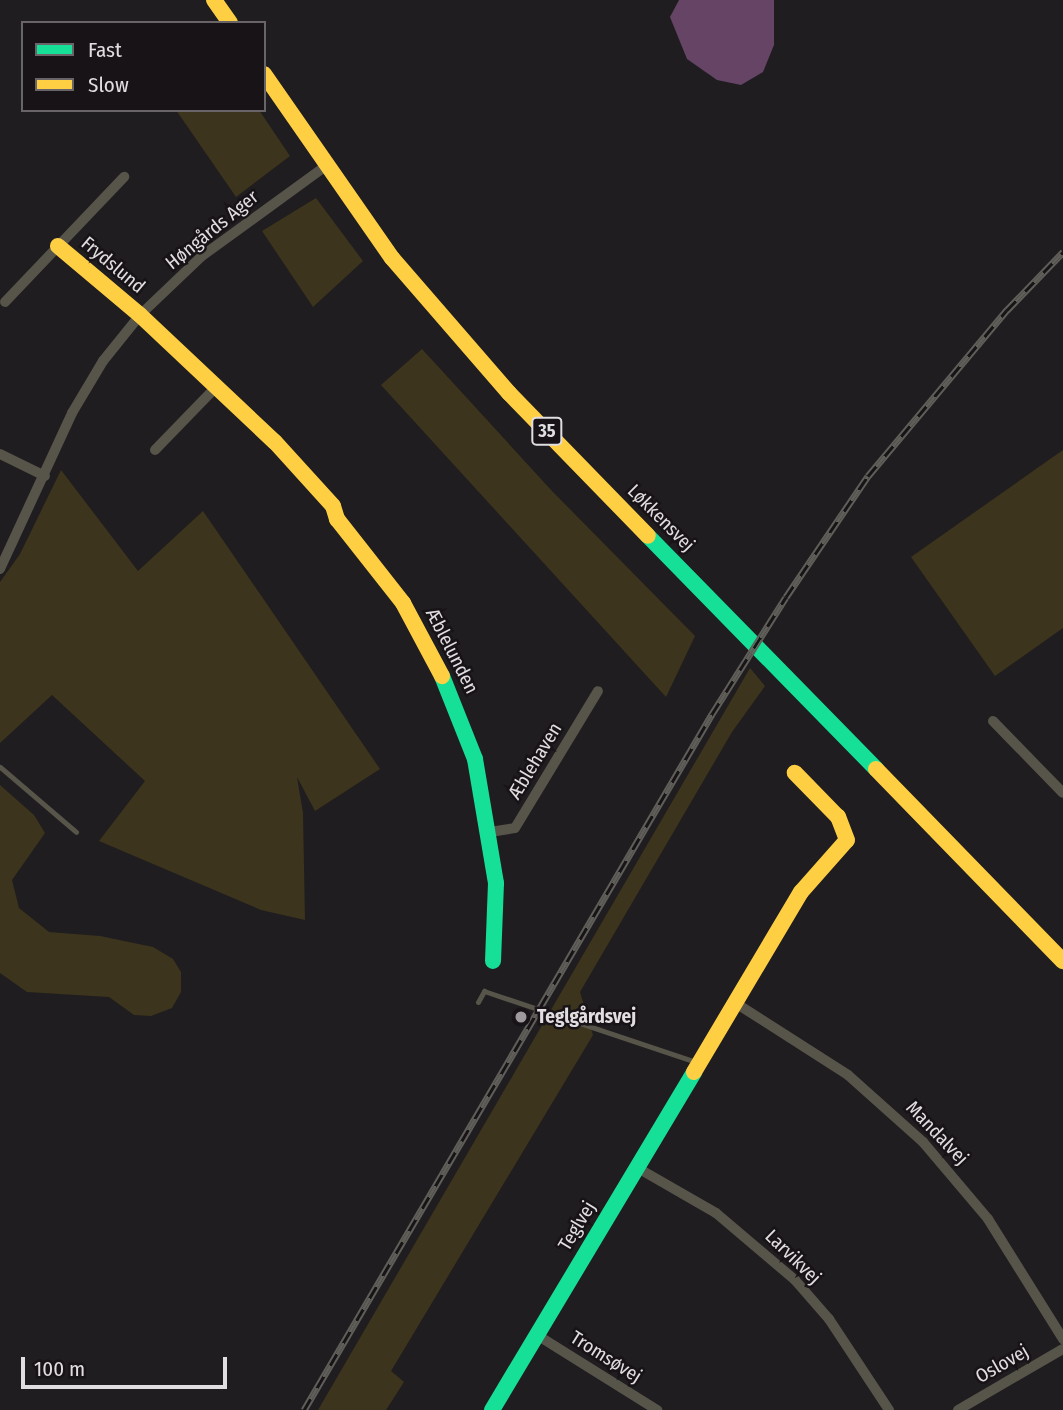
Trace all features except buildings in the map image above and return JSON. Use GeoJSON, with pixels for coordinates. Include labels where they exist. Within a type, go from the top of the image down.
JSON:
{"type":"FeatureCollection","features":[{"type":"Feature","properties":{"kind":"street"},"geometry":{"type":"LineString","coordinates":[[214,0],[229,21]]}},
{"type":"Feature","properties":{"kind":"street","name":"Løkkensvej"},"geometry":{"type":"LineString","coordinates":[[266,77],[326,166],[394,259],[509,393],[1063,961]]}},
{"type":"Feature","properties":{"kind":"street","name":"Høngårds Ager"},"geometry":{"type":"LineString","coordinates":[[0,569],[91,382],[140,316],[202,256],[326,166]]}},
{"type":"Feature","properties":{"kind":"street","name":"Frydslund"},"geometry":{"type":"LineString","coordinates":[[5,302],[124,177]]}},
{"type":"Feature","properties":{"kind":"street","name":"Frydslund"},"geometry":{"type":"LineString","coordinates":[[58,246],[140,316]]}},
{"type":"Feature","properties":{"kind":"street","name":"Æblelunden"},"geometry":{"type":"LineString","coordinates":[[140,316],[275,442],[333,506],[337,519],[403,603],[461,715],[490,832],[497,908],[493,961]]}},
{"type":"Feature","properties":{"kind":"street"},"geometry":{"type":"LineString","coordinates":[[155,450],[215,388]]}},
{"type":"Feature","properties":{"kind":"street"},"geometry":{"type":"LineString","coordinates":[[0,454],[45,476]]}},
{"type":"Feature","properties":{"kind":"street","name":"Æblehaven"},"geometry":{"type":"LineString","coordinates":[[490,832],[515,828],[598,691]]}},
{"type":"Feature","properties":{"kind":"street"},"geometry":{"type":"LineString","coordinates":[[993,721],[1063,793]]}},
{"type":"Feature","properties":{"kind":"street","name":"Teglvej"},"geometry":{"type":"LineString","coordinates":[[492,1410],[801,892],[847,840],[838,817],[795,774]]}},
{"type":"Feature","properties":{"kind":"street","name":"Mandalvej"},"geometry":{"type":"LineString","coordinates":[[734,1002],[848,1075],[923,1142],[988,1219],[1063,1339]]}},
{"type":"Feature","properties":{"kind":"street","name":"Larvikvej"},"geometry":{"type":"LineString","coordinates":[[636,1167],[716,1213],[795,1280],[829,1318],[889,1410]]}},
{"type":"Feature","properties":{"kind":"street","name":"Tromsøvej"},"geometry":{"type":"LineString","coordinates":[[537,1335],[657,1410]]}},
{"type":"Feature","properties":{"kind":"street","name":"Oslovej"},"geometry":{"type":"LineString","coordinates":[[958,1410],[1063,1349]]}},
{"type":"Feature","properties":{"kind":"lane"},"geometry":{"type":"LineString","coordinates":[[0,767],[76,832]]}},
{"type":"Feature","properties":{"kind":"lane"},"geometry":{"type":"LineString","coordinates":[[478,1002],[484,991],[699,1063]]}},
{"type":"Feature","properties":{"kind":"shaded area"},"geometry":{"type":"Polygon","coordinates":[[[679,0],[774,0],[774,45],[763,72],[741,85],[717,80],[687,59],[670,17],[679,0]]]}},
{"type":"Feature","properties":{"kind":"shaded area"},"geometry":{"type":"Polygon","coordinates":[[[177,112],[260,112],[290,156],[236,197],[177,112]]]}},
{"type":"Feature","properties":{"kind":"shaded area"},"geometry":{"type":"Polygon","coordinates":[[[316,198],[363,261],[313,307],[262,231],[316,198]]]}},
{"type":"Feature","properties":{"kind":"shaded area"},"geometry":{"type":"Polygon","coordinates":[[[422,349],[552,491],[695,636],[666,697],[381,385],[422,349]]]}},
{"type":"Feature","properties":{"kind":"shaded area"},"geometry":{"type":"Polygon","coordinates":[[[1063,450],[1063,628],[995,676],[911,557],[1063,450]]]}},
{"type":"Feature","properties":{"kind":"shaded area"},"geometry":{"type":"Polygon","coordinates":[[[61,470],[138,571],[203,511],[380,769],[315,811],[297,777],[303,813],[305,920],[261,910],[99,841],[145,781],[52,695],[0,743],[0,582],[20,554],[61,470]]]}},
{"type":"Feature","properties":{"kind":"shaded area"},"geometry":{"type":"Polygon","coordinates":[[[750,668],[765,686],[732,732],[580,992],[593,1035],[391,1371],[404,1382],[386,1410],[318,1410],[750,668]]]}},
{"type":"Feature","properties":{"kind":"shaded area"},"geometry":{"type":"Polygon","coordinates":[[[0,785],[34,815],[45,833],[12,880],[19,908],[49,932],[100,936],[153,947],[173,959],[181,972],[181,992],[172,1008],[151,1016],[134,1015],[109,997],[27,992],[0,973],[0,785]]]}},
{"type":"Feature","properties":{"kind":"railway"},"geometry":{"type":"LineString","coordinates":[[304,1410],[712,714],[786,597],[868,476],[1007,310],[1063,252]]}},
{"type":"Feature","properties":{"kind":"traffic: fast"},"geometry":{"type":"LineString","coordinates":[[648,536],[876,769]]}},
{"type":"Feature","properties":{"kind":"traffic: fast"},"geometry":{"type":"LineString","coordinates":[[442,676],[475,759],[496,883],[493,961]]}},
{"type":"Feature","properties":{"kind":"traffic: fast"},"geometry":{"type":"LineString","coordinates":[[492,1410],[694,1072]]}},
{"type":"Feature","properties":{"kind":"traffic: slow"},"geometry":{"type":"LineString","coordinates":[[214,0],[229,21]]}},
{"type":"Feature","properties":{"kind":"traffic: slow"},"geometry":{"type":"LineString","coordinates":[[266,77],[392,258],[509,393],[648,536]]}},
{"type":"Feature","properties":{"kind":"traffic: slow"},"geometry":{"type":"LineString","coordinates":[[58,246],[140,315],[275,442],[333,506],[337,519],[403,603],[442,676]]}},
{"type":"Feature","properties":{"kind":"traffic: slow"},"geometry":{"type":"LineString","coordinates":[[876,769],[1063,961]]}},
{"type":"Feature","properties":{"kind":"traffic: slow"},"geometry":{"type":"LineString","coordinates":[[694,1072],[801,892],[847,840],[838,817],[795,773]]}},
{"type":"Feature","properties":{"kind":"place","name":"Teglgårdsvej"},"geometry":{"type":"Point","coordinates":[521,1017]}}]}
